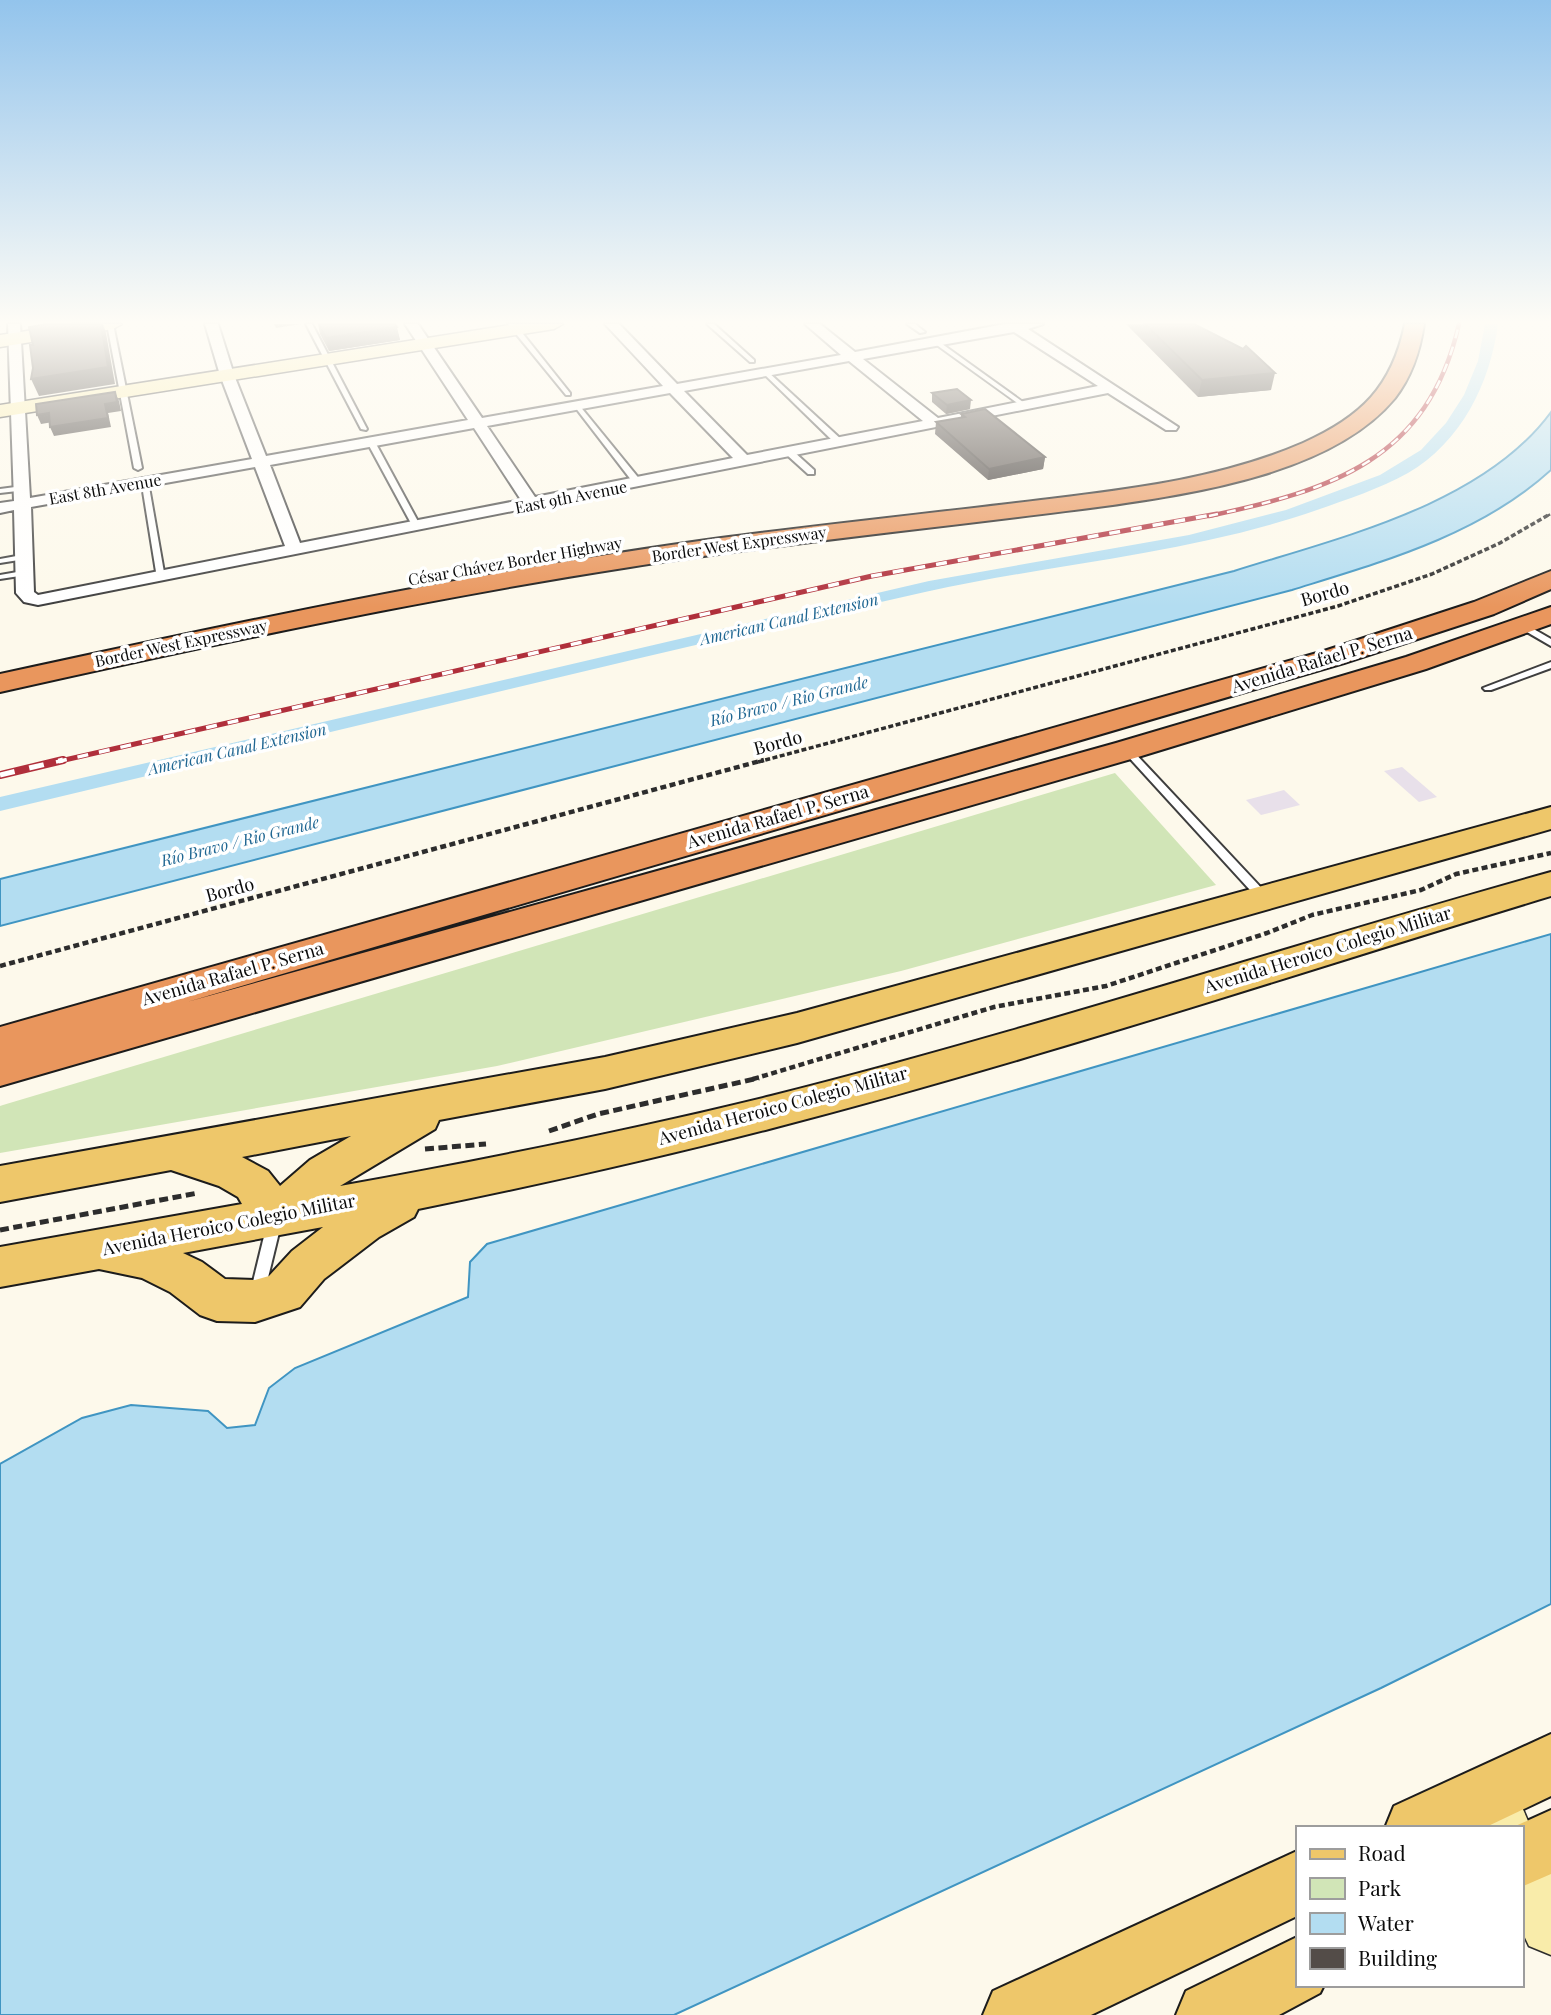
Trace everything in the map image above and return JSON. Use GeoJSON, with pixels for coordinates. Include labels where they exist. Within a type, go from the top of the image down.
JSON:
{"type":"FeatureCollection","features":[{"type":"Feature","properties":{"kind":"highway","name":"César Chávez Border Highway"},"geometry":{"type":"LineString","coordinates":[[0,663],[358,588],[598,546],[768,522],[1032,492],[1171,471],[1275,441],[1319,418]]}},
{"type":"Feature","properties":{"kind":"highway","name":"Border West Expressway"},"geometry":{"type":"LineString","coordinates":[[0,683],[316,615],[563,570],[814,534],[1112,498],[1229,475],[1313,446],[1341,432],[1360,418]]}},
{"type":"Feature","properties":{"kind":"highway","name":"Avenida Rafael P. Serna"},"geometry":{"type":"LineString","coordinates":[[0,1042],[1334,657],[1484,608],[1551,579]]}},
{"type":"Feature","properties":{"kind":"highway","name":"Avenida Rafael P. Serna"},"geometry":{"type":"LineString","coordinates":[[0,1070],[1126,750],[1416,663],[1537,620]]}},
{"type":"Feature","properties":{"kind":"highway"},"geometry":{"type":"LineString","coordinates":[[0,1092],[573,920],[660,881]]}},
{"type":"Feature","properties":{"kind":"main road"},"geometry":{"type":"LineString","coordinates":[[0,1184],[606,1073],[797,1028],[1551,818]]}},
{"type":"Feature","properties":{"kind":"main road","name":"Avenida Heroico Colegio Militar"},"geometry":{"type":"LineString","coordinates":[[0,1267],[431,1187],[634,1145],[771,1112],[951,1062],[1551,884]]}},
{"type":"Feature","properties":{"kind":"main road"},"geometry":{"type":"LineString","coordinates":[[172,1153],[233,1172],[253,1184],[276,1216],[325,1173],[441,1105]]}},
{"type":"Feature","properties":{"kind":"main road"},"geometry":{"type":"LineString","coordinates":[[93,1250],[148,1259],[186,1277],[217,1300],[255,1301],[284,1292],[308,1265],[363,1223],[431,1187]]}},
{"type":"Feature","properties":{"kind":"main road"},"geometry":{"type":"LineString","coordinates":[[1426,1826],[1492,1812],[1551,1764]]}},
{"type":"Feature","properties":{"kind":"main road"},"geometry":{"type":"LineString","coordinates":[[1523,1857],[1551,1841]]}},
{"type":"Feature","properties":{"kind":"main road"},"geometry":{"type":"LineString","coordinates":[[1017,2015],[1296,1883]]}},
{"type":"Feature","properties":{"kind":"main road"},"geometry":{"type":"LineString","coordinates":[[1210,2015],[1296,1971]]}},
{"type":"Feature","properties":{"kind":"street"},"geometry":{"type":"LineString","coordinates":[[11,418],[28,492],[23,565]]}},
{"type":"Feature","properties":{"kind":"street"},"geometry":{"type":"LineString","coordinates":[[244,418],[295,551]]}},
{"type":"Feature","properties":{"kind":"street","name":"East 8th Avenue"},"geometry":{"type":"LineString","coordinates":[[0,508],[28,492],[467,418]]}},
{"type":"Feature","properties":{"kind":"street"},"geometry":{"type":"LineString","coordinates":[[474,418],[532,504]]}},
{"type":"Feature","properties":{"kind":"street"},"geometry":{"type":"LineString","coordinates":[[702,418],[745,462]]}},
{"type":"Feature","properties":{"kind":"street"},"geometry":{"type":"LineString","coordinates":[[928,418],[935,424]]}},
{"type":"Feature","properties":{"kind":"street","name":"East 9th Avenue"},"geometry":{"type":"LineString","coordinates":[[23,565],[24,593],[30,598],[48,600],[963,418]]}},
{"type":"Feature","properties":{"kind":"street"},"geometry":{"type":"LineString","coordinates":[[1157,418],[1171,427]]}},
{"type":"Feature","properties":{"kind":"street","name":"East 8th Avenue"},"geometry":{"type":"LineString","coordinates":[[100,475],[141,475]]}},
{"type":"Feature","properties":{"kind":"street"},"geometry":{"type":"LineString","coordinates":[[1523,1862],[1551,1924]]}},
{"type":"Feature","properties":{"kind":"lane"},"geometry":{"type":"LineString","coordinates":[[130,418],[161,578]]}},
{"type":"Feature","properties":{"kind":"lane"},"geometry":{"type":"LineString","coordinates":[[358,418],[417,527]]}},
{"type":"Feature","properties":{"kind":"lane"},"geometry":{"type":"LineString","coordinates":[[586,418],[638,483]]}},
{"type":"Feature","properties":{"kind":"lane"},"geometry":{"type":"LineString","coordinates":[[814,418],[840,443]]}},
{"type":"Feature","properties":{"kind":"lane"},"geometry":{"type":"LineString","coordinates":[[790,453],[811,472]]}},
{"type":"Feature","properties":{"kind":"lane"},"geometry":{"type":"LineString","coordinates":[[0,491],[28,492]]}},
{"type":"Feature","properties":{"kind":"lane"},"geometry":{"type":"LineString","coordinates":[[0,561],[23,565]]}},
{"type":"Feature","properties":{"kind":"lane"},"geometry":{"type":"LineString","coordinates":[[0,577],[23,565]]}},
{"type":"Feature","properties":{"kind":"lane"},"geometry":{"type":"LineString","coordinates":[[1537,620],[1551,643]]}},
{"type":"Feature","properties":{"kind":"lane"},"geometry":{"type":"LineString","coordinates":[[1488,688],[1551,665]]}},
{"type":"Feature","properties":{"kind":"lane"},"geometry":{"type":"LineString","coordinates":[[1126,750],[1264,898]]}},
{"type":"Feature","properties":{"kind":"lane"},"geometry":{"type":"LineString","coordinates":[[255,1301],[276,1216]]}},
{"type":"Feature","properties":{"kind":"path","name":"Bordo"},"geometry":{"type":"LineString","coordinates":[[0,966],[1338,606],[1432,574],[1551,514]]}},
{"type":"Feature","properties":{"kind":"shaded area"},"geometry":{"type":"Polygon","coordinates":[[[1402,767],[1437,797],[1419,802],[1384,771],[1402,767]]]}},
{"type":"Feature","properties":{"kind":"shaded area"},"geometry":{"type":"Polygon","coordinates":[[[1284,790],[1300,805],[1261,815],[1246,800],[1284,790]]]}},
{"type":"Feature","properties":{"kind":"green space"},"geometry":{"type":"Polygon","coordinates":[[[1115,773],[1216,885],[901,971],[497,1066],[0,1153],[0,1106],[1115,773]]]}},
{"type":"Feature","properties":{"kind":"water","name":"Río Bravo / Rio Grande"},"geometry":{"type":"Polygon","coordinates":[[[1546,418],[1551,418],[1551,470],[1523,493],[1462,529],[1360,569],[1292,590],[0,926],[0,879],[1234,571],[1362,531],[1406,514],[1487,471],[1522,444],[1546,418]]]}},
{"type":"Feature","properties":{"kind":"water"},"geometry":{"type":"Polygon","coordinates":[[[1551,934],[1551,1604],[1381,1688],[674,2015],[0,2015],[0,1464],[82,1418],[131,1405],[208,1411],[227,1428],[255,1425],[269,1388],[295,1368],[468,1297],[470,1262],[487,1244],[1551,934]]]}},
{"type":"Feature","properties":{"kind":"building"},"geometry":{"type":"Polygon","coordinates":[[[49,418],[108,418],[50,427],[49,418]]]}},
{"type":"Feature","properties":{"kind":"building"},"geometry":{"type":"Polygon","coordinates":[[[959,418],[996,418],[1045,457],[989,469],[936,422],[959,418]]]}},
{"type":"Feature","properties":{"kind":"waterway","name":"American Canal Extension"},"geometry":{"type":"LineString","coordinates":[[0,804],[929,586],[1137,550],[1241,528],[1342,496],[1386,478],[1426,453],[1457,418]]}},
{"type":"Feature","properties":{"kind":"railway"},"geometry":{"type":"LineString","coordinates":[[1209,516],[1296,494],[1334,480],[1368,461],[1399,438],[1416,418]]}},
{"type":"Feature","properties":{"kind":"railway"},"geometry":{"type":"LineString","coordinates":[[56,762],[872,576],[1217,514]]}},
{"type":"Feature","properties":{"kind":"railway"},"geometry":{"type":"LineString","coordinates":[[0,775],[63,760]]}}]}
